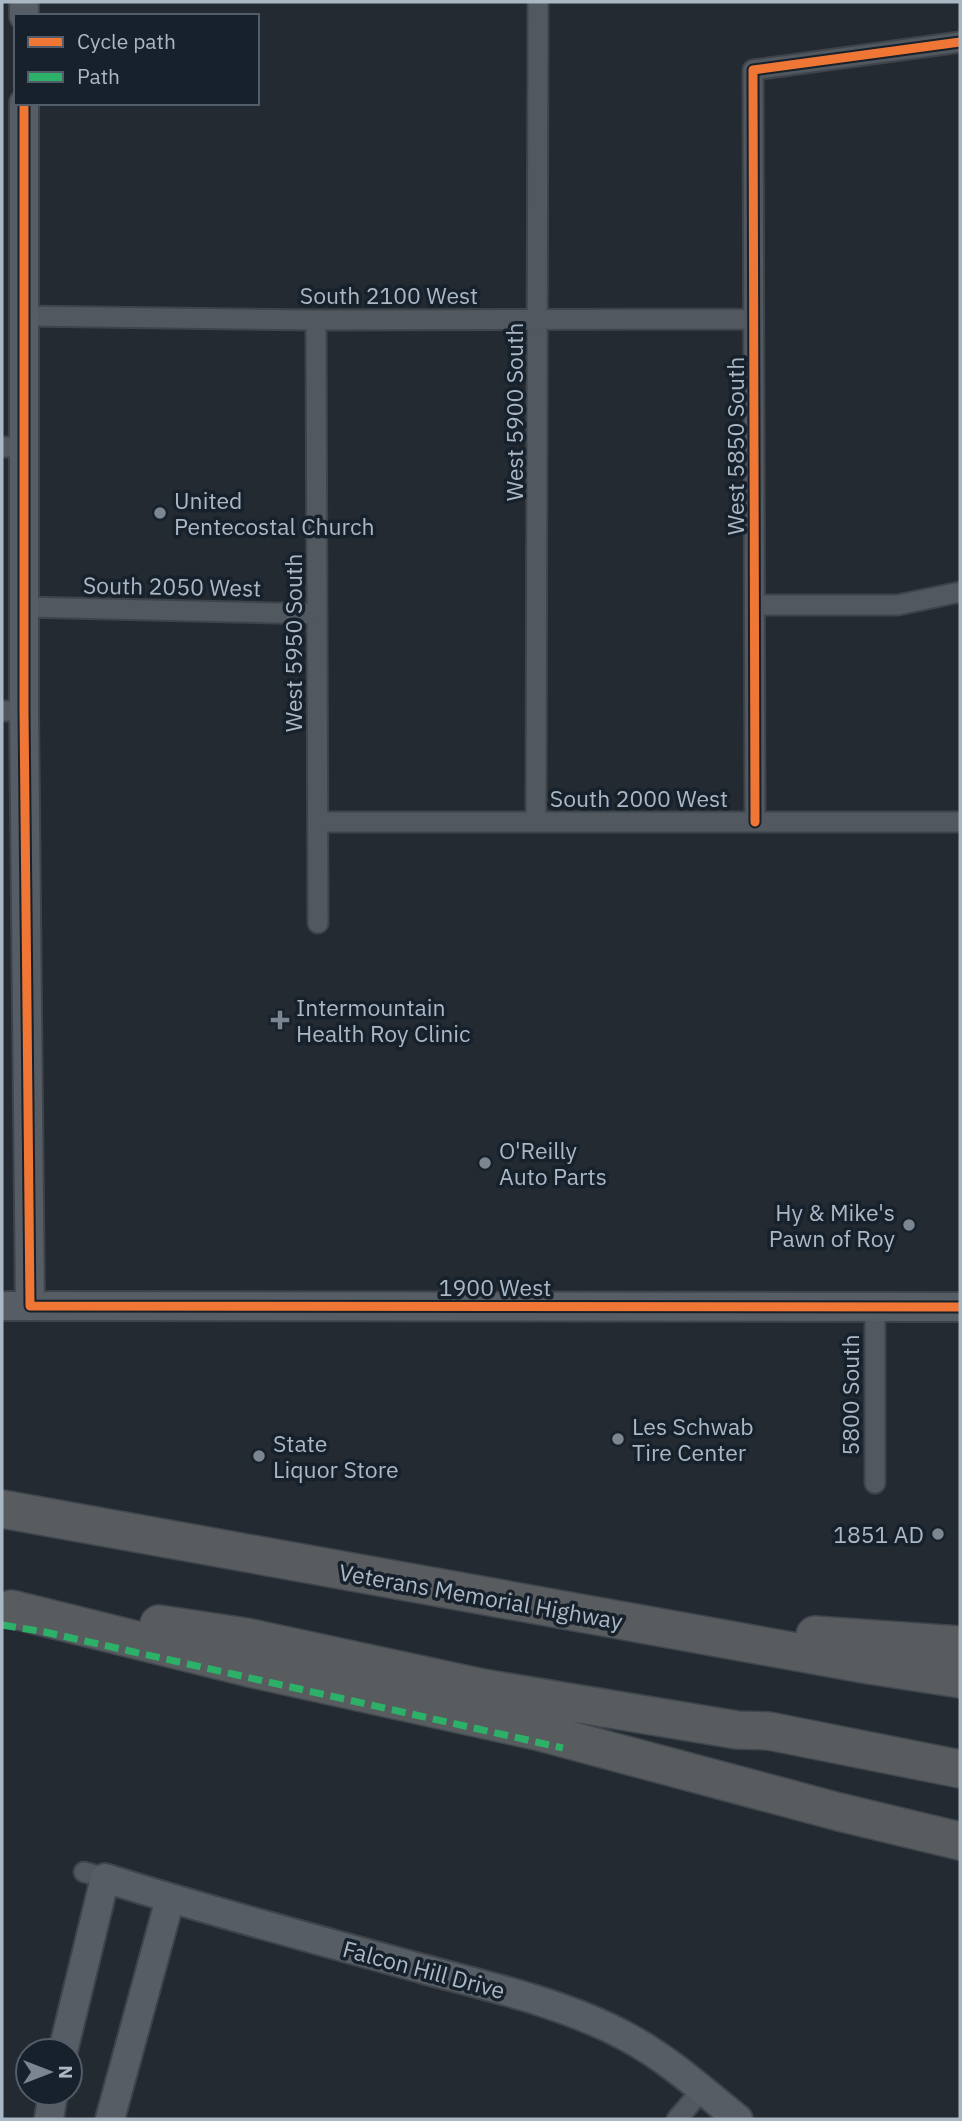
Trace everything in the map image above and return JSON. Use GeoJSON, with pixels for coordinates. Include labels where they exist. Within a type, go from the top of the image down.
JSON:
{"type":"FeatureCollection","features":[{"type":"Feature","properties":{"kind":"highway","name":"Veterans Memorial Highway"},"geometry":{"type":"LineString","coordinates":[[2,1509],[960,1679]]}},
{"type":"Feature","properties":{"kind":"highway"},"geometry":{"type":"LineString","coordinates":[[7,1608],[96,1615],[246,1637],[483,1688],[737,1730],[769,1731],[960,1769]]}},
{"type":"Feature","properties":{"kind":"highway"},"geometry":{"type":"LineString","coordinates":[[7,1608],[258,1670],[536,1731],[839,1812],[960,1841]]}},
{"type":"Feature","properties":{"kind":"highway"},"geometry":{"type":"LineString","coordinates":[[674,1630],[839,1636],[960,1645]]}},
{"type":"Feature","properties":{"kind":"highway"},"geometry":{"type":"LineString","coordinates":[[839,1812],[960,1859]]}},
{"type":"Feature","properties":{"kind":"main road"},"geometry":{"type":"LineString","coordinates":[[24,105],[24,316],[13,447],[25,607],[13,711],[30,1306]]}},
{"type":"Feature","properties":{"kind":"main road","name":"1900 West"},"geometry":{"type":"LineString","coordinates":[[2,1306],[960,1307]]}},
{"type":"Feature","properties":{"kind":"main road","name":"Falcon Hill Drive"},"geometry":{"type":"LineString","coordinates":[[66,2037],[95,1875],[170,1899],[523,1996],[598,2023],[626,2036],[674,2067],[738,2119]]}},
{"type":"Feature","properties":{"kind":"main road"},"geometry":{"type":"LineString","coordinates":[[110,2119],[170,1899]]}},
{"type":"Feature","properties":{"kind":"street","name":"West 5900 South"},"geometry":{"type":"LineString","coordinates":[[536,822],[538,2]]}},
{"type":"Feature","properties":{"kind":"street","name":"West 5850 South"},"geometry":{"type":"LineString","coordinates":[[755,822],[753,70],[960,42]]}},
{"type":"Feature","properties":{"kind":"street","name":"South 2100 West"},"geometry":{"type":"LineString","coordinates":[[24,316],[316,320],[754,319]]}},
{"type":"Feature","properties":{"kind":"street","name":"West 5950 South"},"geometry":{"type":"LineString","coordinates":[[316,320],[318,923]]}},
{"type":"Feature","properties":{"kind":"street"},"geometry":{"type":"LineString","coordinates":[[755,605],[898,605],[960,592]]}},
{"type":"Feature","properties":{"kind":"street","name":"South 2050 West"},"geometry":{"type":"LineString","coordinates":[[25,607],[317,614]]}},
{"type":"Feature","properties":{"kind":"street","name":"South 2000 West"},"geometry":{"type":"LineString","coordinates":[[318,822],[960,822]]}},
{"type":"Feature","properties":{"kind":"street","name":"5800 South"},"geometry":{"type":"LineString","coordinates":[[875,1307],[875,1483]]}},
{"type":"Feature","properties":{"kind":"street"},"geometry":{"type":"LineString","coordinates":[[677,2119],[702,2090]]}},
{"type":"Feature","properties":{"kind":"marked path"},"geometry":{"type":"LineString","coordinates":[[2,1625],[45,1632],[563,1748]]}},
{"type":"Feature","properties":{"kind":"cycle path"},"geometry":{"type":"LineString","coordinates":[[755,822],[753,70],[960,42]]}},
{"type":"Feature","properties":{"kind":"cycle path"},"geometry":{"type":"LineString","coordinates":[[24,105],[24,711],[30,1306],[960,1307]]}},
{"type":"Feature","properties":{"kind":"place","name":"United Pentecostal Church"},"geometry":{"type":"Point","coordinates":[160,513]}},
{"type":"Feature","properties":{"kind":"place","name":"Intermountain Health Roy Clinic"},"geometry":{"type":"Point","coordinates":[280,1020]}},
{"type":"Feature","properties":{"kind":"place","name":"O'Reilly Auto Parts"},"geometry":{"type":"Point","coordinates":[485,1163]}},
{"type":"Feature","properties":{"kind":"place","name":"Hy & Mike's Pawn of Roy"},"geometry":{"type":"Point","coordinates":[909,1225]}},
{"type":"Feature","properties":{"kind":"place","name":"Les Schwab Tire Center"},"geometry":{"type":"Point","coordinates":[618,1439]}},
{"type":"Feature","properties":{"kind":"place","name":"State Liquor Store"},"geometry":{"type":"Point","coordinates":[259,1456]}},
{"type":"Feature","properties":{"kind":"place","name":"1851 AD"},"geometry":{"type":"Point","coordinates":[938,1534]}}]}
